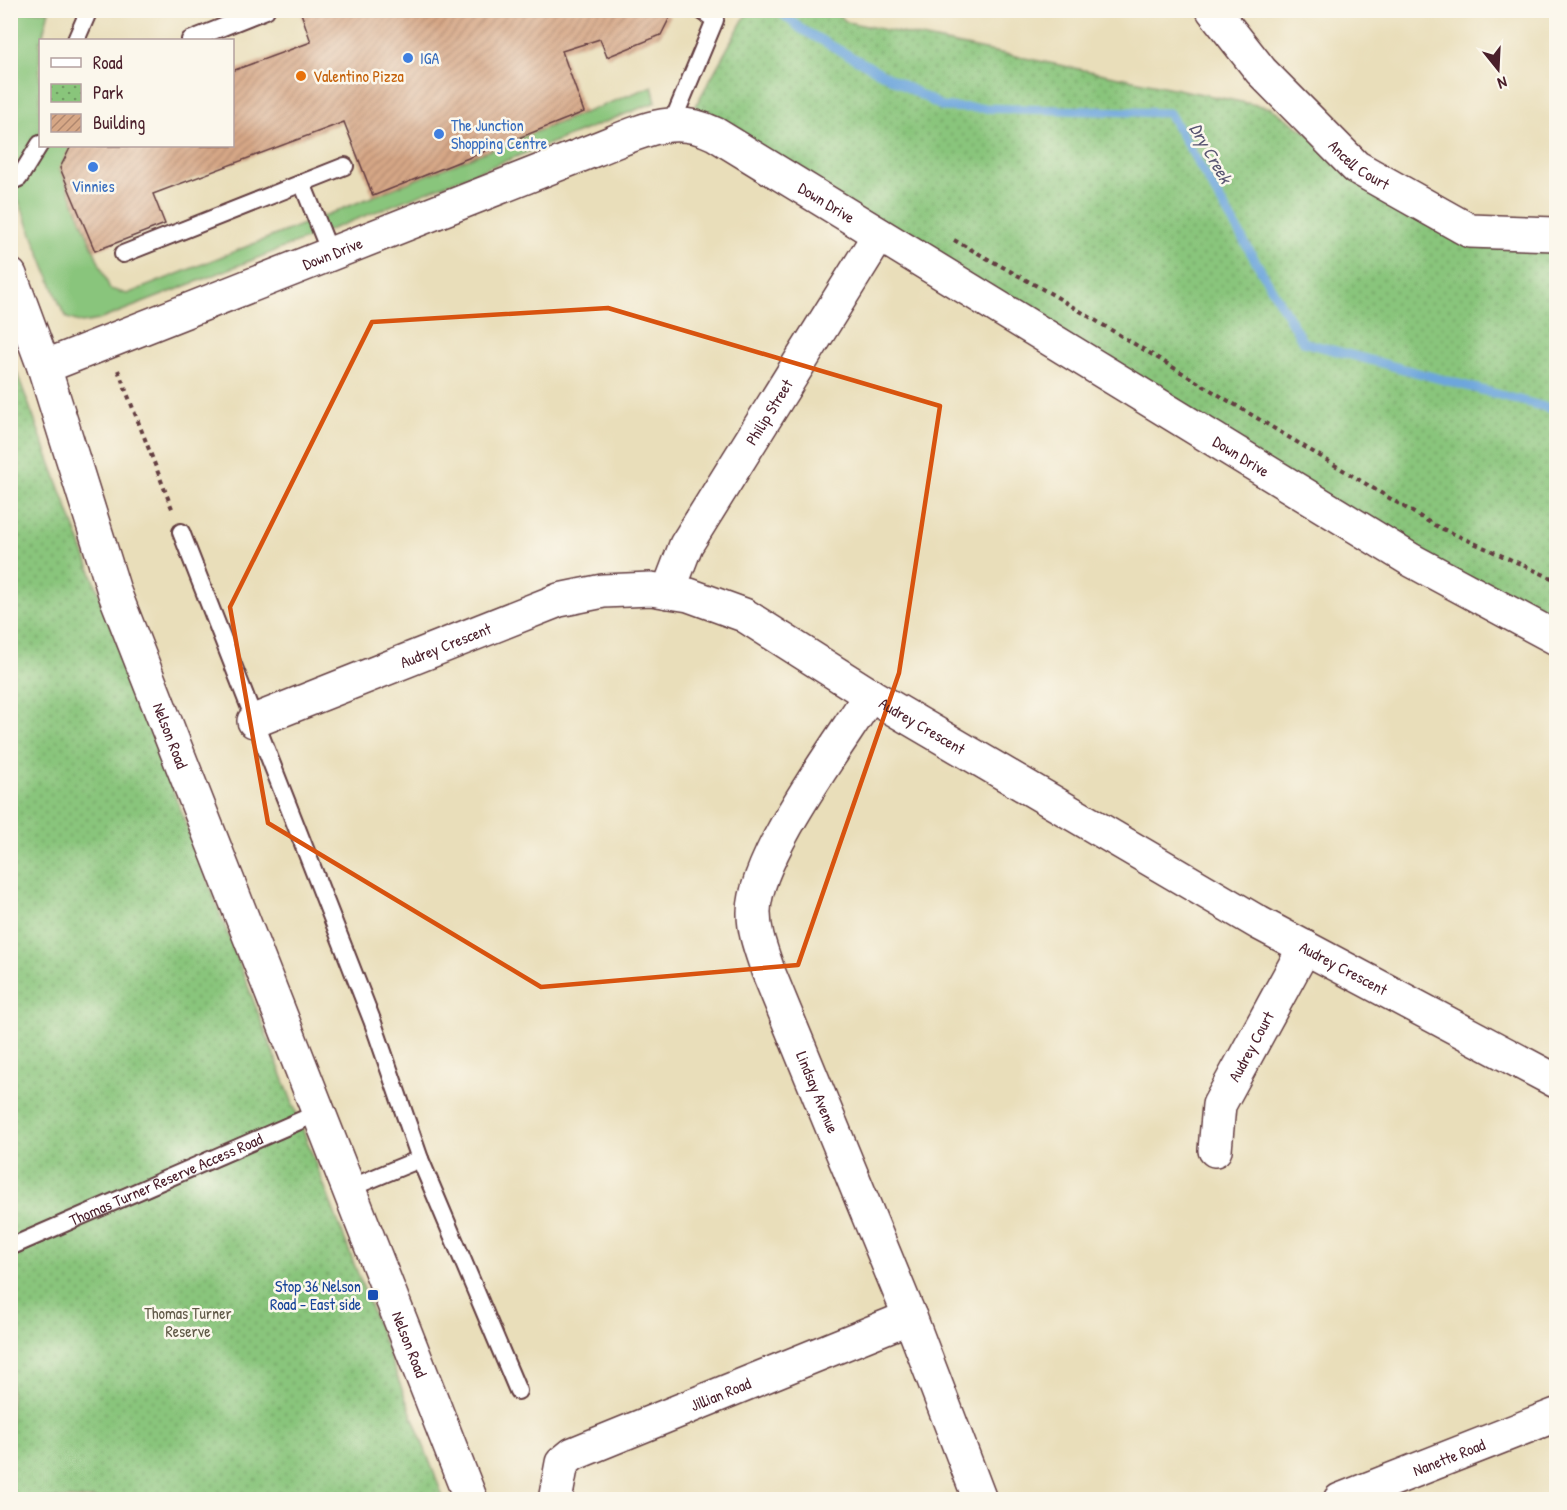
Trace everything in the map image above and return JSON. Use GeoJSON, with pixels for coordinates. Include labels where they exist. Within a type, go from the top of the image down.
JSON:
{"type":"FeatureCollection","features":[{"type":"Feature","properties":{"kind":"street","name":"Ancell Court"},"geometry":{"type":"LineString","coordinates":[[1212,10],[1261,71],[1356,167],[1470,231],[1557,234]]}},
{"type":"Feature","properties":{"kind":"street","name":"Down Drive"},"geometry":{"type":"LineString","coordinates":[[44,367],[594,150],[653,128],[672,123],[686,123],[715,134],[1411,560],[1557,638]]}},
{"type":"Feature","properties":{"kind":"street","name":"Philip Street"},"geometry":{"type":"LineString","coordinates":[[668,592],[686,545],[879,235]]}},
{"type":"Feature","properties":{"kind":"street","name":"Nelson Road"},"geometry":{"type":"LineString","coordinates":[[10,275],[44,367],[115,594],[471,1500]]}},
{"type":"Feature","properties":{"kind":"street","name":"Audrey Crescent"},"geometry":{"type":"LineString","coordinates":[[254,721],[559,600],[603,591],[651,589],[721,605],[749,618],[870,695],[1259,923],[1557,1081]]}},
{"type":"Feature","properties":{"kind":"street","name":"Lindsay Avenue"},"geometry":{"type":"LineString","coordinates":[[870,695],[771,851],[753,911],[755,932],[768,971],[910,1317],[980,1500]]}},
{"type":"Feature","properties":{"kind":"street","name":"Audrey Court"},"geometry":{"type":"LineString","coordinates":[[1215,1150],[1219,1105],[1305,947]]}},
{"type":"Feature","properties":{"kind":"street","name":"Jillian Road"},"geometry":{"type":"LineString","coordinates":[[557,1497],[562,1463],[573,1454],[910,1317]]}},
{"type":"Feature","properties":{"kind":"street","name":"Nanette Road"},"geometry":{"type":"LineString","coordinates":[[1340,1500],[1557,1415]]}},
{"type":"Feature","properties":{"kind":"lane"},"geometry":{"type":"LineString","coordinates":[[76,39],[89,10]]}},
{"type":"Feature","properties":{"kind":"lane"},"geometry":{"type":"LineString","coordinates":[[193,39],[266,10]]}},
{"type":"Feature","properties":{"kind":"lane"},"geometry":{"type":"LineString","coordinates":[[672,123],[715,20],[701,10]]}},
{"type":"Feature","properties":{"kind":"lane"},"geometry":{"type":"LineString","coordinates":[[10,182],[18,178],[39,146]]}},
{"type":"Feature","properties":{"kind":"lane"},"geometry":{"type":"LineString","coordinates":[[123,254],[345,166]]}},
{"type":"Feature","properties":{"kind":"lane"},"geometry":{"type":"LineString","coordinates":[[302,183],[331,255]]}},
{"type":"Feature","properties":{"kind":"lane"},"geometry":{"type":"LineString","coordinates":[[180,532],[372,1020],[420,1158],[518,1391]]}},
{"type":"Feature","properties":{"kind":"lane","name":"Thomas Turner Reserve Access Road"},"geometry":{"type":"LineString","coordinates":[[10,1247],[320,1112]]}},
{"type":"Feature","properties":{"kind":"lane"},"geometry":{"type":"LineString","coordinates":[[350,1188],[420,1158]]}},
{"type":"Feature","properties":{"kind":"path"},"geometry":{"type":"LineString","coordinates":[[943,234],[1055,296],[1434,525],[1557,580]]}},
{"type":"Feature","properties":{"kind":"path"},"geometry":{"type":"LineString","coordinates":[[115,360],[180,532]]}},
{"type":"Feature","properties":{"kind":"highlighted area"},"geometry":{"type":"Polygon","coordinates":[[[608,308],[940,406],[899,673],[798,965],[541,987],[268,823],[230,607],[372,322],[608,308]]]}},
{"type":"Feature","properties":{"kind":"green space"},"geometry":{"type":"Polygon","coordinates":[[[11,11],[49,11],[43,34],[45,39],[39,39],[39,147],[71,147],[60,169],[110,289],[127,294],[652,86],[656,102],[99,320],[82,323],[67,318],[60,305],[11,181],[11,11]]]}},
{"type":"Feature","properties":{"kind":"green space"},"geometry":{"type":"Polygon","coordinates":[[[748,11],[833,11],[847,22],[1271,108],[1356,167],[1470,231],[1556,232],[1556,632],[686,123],[748,11]]]}},
{"type":"Feature","properties":{"kind":"green space","name":"Thomas Turner Reserve"},"geometry":{"type":"Polygon","coordinates":[[[10,354],[153,738],[444,1499],[11,1499],[10,354]]]}},
{"type":"Feature","properties":{"kind":"building","name":"The Junction Shopping Centre"},"geometry":{"type":"Polygon","coordinates":[[[300,10],[661,10],[670,17],[661,35],[607,57],[600,39],[562,51],[584,112],[373,196],[344,122],[153,194],[165,224],[95,251],[60,168],[70,147],[234,147],[234,70],[311,42],[300,10]]]}},
{"type":"Feature","properties":{"kind":"waterway","name":"Dry Creek"},"geometry":{"type":"LineString","coordinates":[[778,10],[801,29],[943,107],[1169,113],[1303,342],[1556,410]]}},
{"type":"Feature","properties":{"kind":"place","name":"IGA"},"geometry":{"type":"Point","coordinates":[408,58]}},
{"type":"Feature","properties":{"kind":"place","name":"Valentino Pizza"},"geometry":{"type":"Point","coordinates":[301,76]}},
{"type":"Feature","properties":{"kind":"place","name":"The Junction Shopping Centre"},"geometry":{"type":"Point","coordinates":[439,134]}},
{"type":"Feature","properties":{"kind":"place","name":"Vinnies"},"geometry":{"type":"Point","coordinates":[93,167]}},
{"type":"Feature","properties":{"kind":"place","name":"Stop 36 Nelson Road - East side"},"geometry":{"type":"Point","coordinates":[373,1295]}}]}
